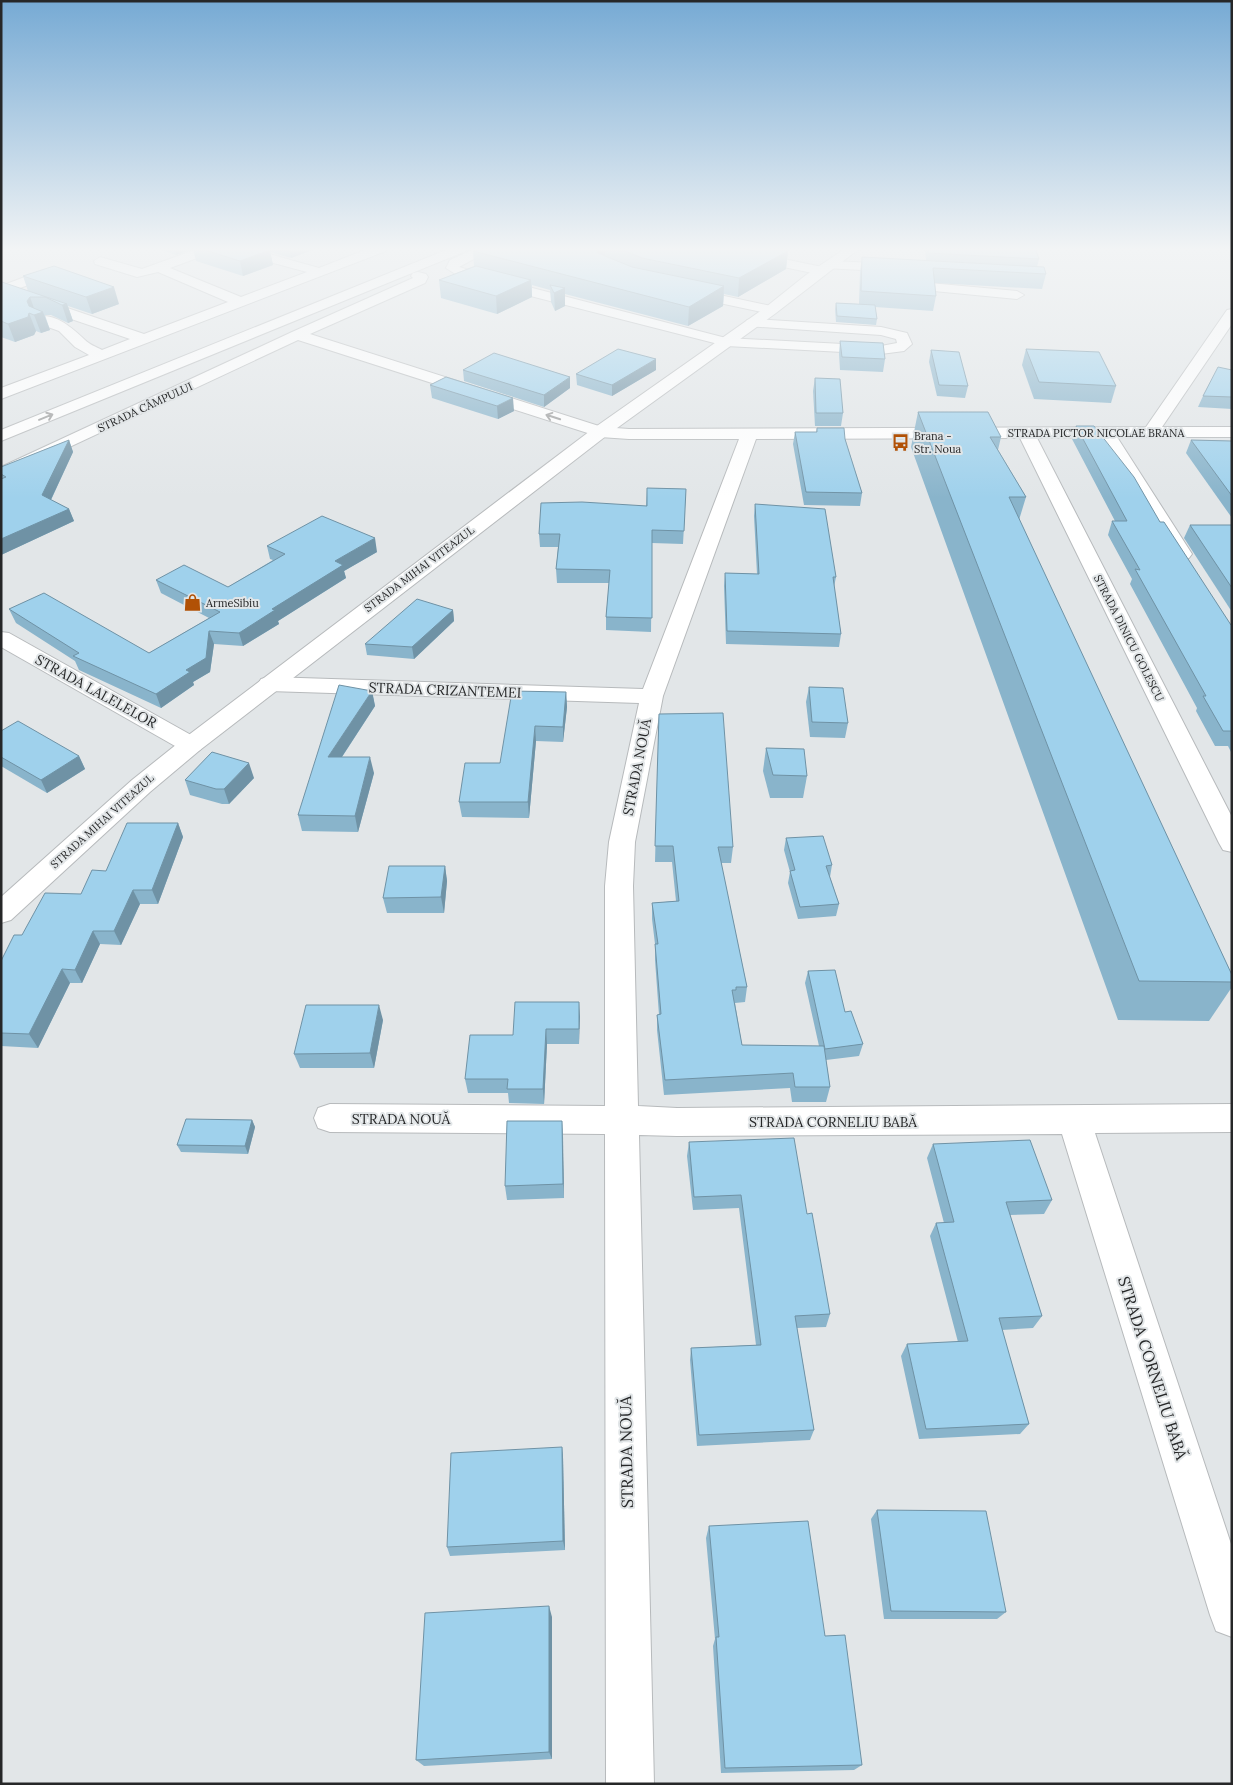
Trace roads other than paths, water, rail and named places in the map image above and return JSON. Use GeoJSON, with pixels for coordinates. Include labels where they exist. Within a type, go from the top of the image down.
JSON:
{"type":"FeatureCollection","features":[{"type":"Feature","properties":{"kind":"street"},"geometry":{"type":"LineString","coordinates":[[68,331],[80,344],[101,356]]}},
{"type":"Feature","properties":{"kind":"street"},"geometry":{"type":"LineString","coordinates":[[118,331],[143,340]]}},
{"type":"Feature","properties":{"kind":"street"},"geometry":{"type":"LineString","coordinates":[[1,394],[165,331]]}},
{"type":"Feature","properties":{"kind":"street"},"geometry":{"type":"LineString","coordinates":[[1,421],[228,331]]}},
{"type":"Feature","properties":{"kind":"street"},"geometry":{"type":"LineString","coordinates":[[1,436],[258,331]]}},
{"type":"Feature","properties":{"kind":"street","name":"STRADA CÂMPULUI"},"geometry":{"type":"LineString","coordinates":[[1,474],[305,331]]}},
{"type":"Feature","properties":{"kind":"street"},"geometry":{"type":"LineString","coordinates":[[685,331],[726,342],[881,350],[899,348],[905,344],[902,336],[882,331]]}},
{"type":"Feature","properties":{"kind":"street","name":"STRADA MIHAI VITEAZUL"},"geometry":{"type":"LineString","coordinates":[[1,913],[141,786],[191,745],[600,432],[741,331]]}},
{"type":"Feature","properties":{"kind":"street"},"geometry":{"type":"LineString","coordinates":[[1150,433],[1219,331]]}},
{"type":"Feature","properties":{"kind":"street","name":"STRADA PICTOR NICOLAE BRANA"},"geometry":{"type":"LineString","coordinates":[[297,335],[600,432],[629,434],[1150,433],[1225,437]]}},
{"type":"Feature","properties":{"kind":"street","name":"STRADA NOUĂ"},"geometry":{"type":"LineString","coordinates":[[630,1784],[619,886],[621,850],[652,696],[750,433]]}},
{"type":"Feature","properties":{"kind":"street","name":"STRADA DINICU GOLESCU"},"geometry":{"type":"LineString","coordinates":[[1026,433],[1232,843]]}},
{"type":"Feature","properties":{"kind":"street"},"geometry":{"type":"LineString","coordinates":[[1106,433],[1190,566]]}},
{"type":"Feature","properties":{"kind":"street","name":"STRADA LALELELOR"},"geometry":{"type":"LineString","coordinates":[[1,638],[191,745]]}},
{"type":"Feature","properties":{"kind":"street","name":"STRADA CRIZANTEMEI"},"geometry":{"type":"LineString","coordinates":[[269,684],[652,696]]}},
{"type":"Feature","properties":{"kind":"street","name":"STRADA NOUĂ"},"geometry":{"type":"LineString","coordinates":[[330,1118],[623,1120]]}},
{"type":"Feature","properties":{"kind":"street","name":"STRADA CORNELIU BABĂ"},"geometry":{"type":"LineString","coordinates":[[623,1120],[678,1122],[1232,1118]]}},
{"type":"Feature","properties":{"kind":"street","name":"STRADA CORNELIU BABĂ"},"geometry":{"type":"LineString","coordinates":[[1074,1120],[1232,1615]]}},
{"type":"Feature","properties":{"kind":"place","name":"Brana - Str. Noua"},"geometry":{"type":"Point","coordinates":[900,442]}},
{"type":"Feature","properties":{"kind":"place","name":"ArmeSibiu"},"geometry":{"type":"Point","coordinates":[192,603]}}]}
